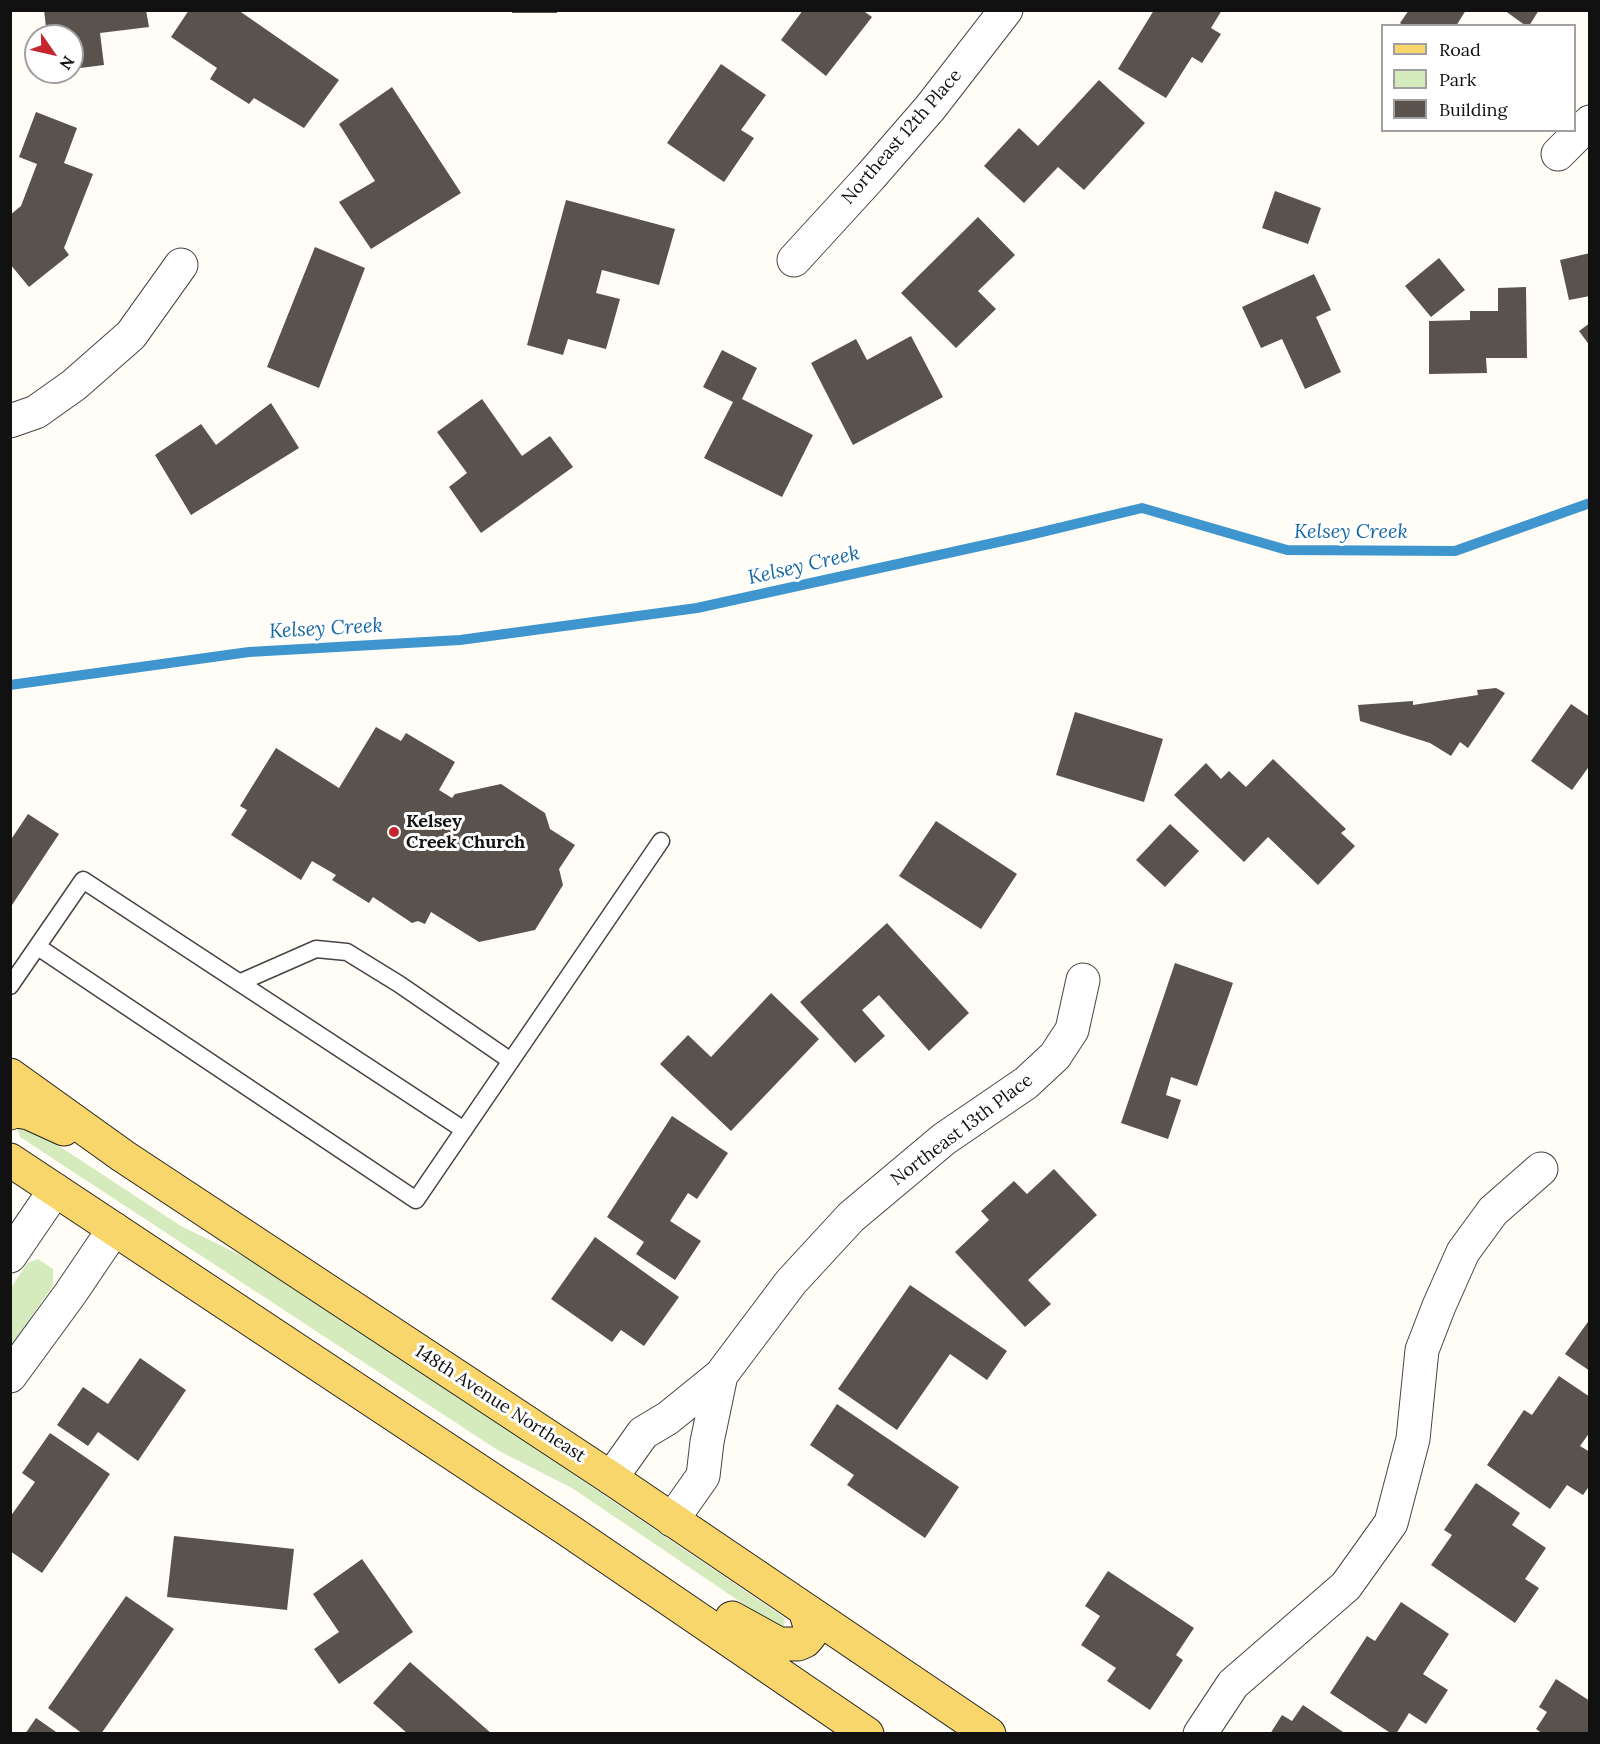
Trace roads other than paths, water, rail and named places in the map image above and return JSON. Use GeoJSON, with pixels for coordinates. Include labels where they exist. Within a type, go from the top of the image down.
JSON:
{"type":"FeatureCollection","features":[{"type":"Feature","properties":{"kind":"main road","name":"148th Avenue Northeast"},"geometry":{"type":"LineString","coordinates":[[10,1075],[123,1156],[611,1478],[989,1734]]}},
{"type":"Feature","properties":{"kind":"main road"},"geometry":{"type":"LineString","coordinates":[[10,1113],[16,1111],[29,1113],[123,1156]]}},
{"type":"Feature","properties":{"kind":"main road"},"geometry":{"type":"LineString","coordinates":[[10,1160],[627,1569],[867,1734]]}},
{"type":"Feature","properties":{"kind":"main road"},"geometry":{"type":"LineString","coordinates":[[627,1569],[702,1602],[779,1644],[798,1644],[810,1635],[805,1610]]}},
{"type":"Feature","properties":{"kind":"street","name":"Northeast 12th Place"},"geometry":{"type":"LineString","coordinates":[[794,260],[922,117],[1006,10]]}},
{"type":"Feature","properties":{"kind":"street"},"geometry":{"type":"LineString","coordinates":[[1558,154],[1590,122]]}},
{"type":"Feature","properties":{"kind":"street"},"geometry":{"type":"LineString","coordinates":[[10,422],[36,412],[74,385],[131,335],[181,265]]}},
{"type":"Feature","properties":{"kind":"street","name":"Northeast 13th Place"},"geometry":{"type":"LineString","coordinates":[[611,1478],[643,1433],[668,1418],[721,1376],[792,1282],[851,1217],[944,1140],[1026,1083],[1055,1056],[1072,1030],[1083,980]]}},
{"type":"Feature","properties":{"kind":"street"},"geometry":{"type":"LineString","coordinates":[[1200,1734],[1233,1684],[1346,1586],[1391,1523],[1413,1439],[1422,1350],[1439,1306],[1463,1252],[1493,1211],[1541,1169]]}},
{"type":"Feature","properties":{"kind":"street"},"geometry":{"type":"LineString","coordinates":[[10,1257],[55,1190]]}},
{"type":"Feature","properties":{"kind":"street"},"geometry":{"type":"LineString","coordinates":[[10,1376],[114,1229]]}},
{"type":"Feature","properties":{"kind":"street","name":"Northeast 13th Place"},"geometry":{"type":"LineString","coordinates":[[672,1520],[703,1476],[707,1442],[721,1376]]}},
{"type":"Feature","properties":{"kind":"lane"},"geometry":{"type":"LineString","coordinates":[[38,947],[416,1200],[661,842]]}},
{"type":"Feature","properties":{"kind":"lane"},"geometry":{"type":"LineString","coordinates":[[10,986],[83,880],[464,1130]]}},
{"type":"Feature","properties":{"kind":"lane"},"geometry":{"type":"LineString","coordinates":[[241,982],[316,949],[347,952],[399,984],[511,1061]]}},
{"type":"Feature","properties":{"kind":"waterway","name":"Kelsey Creek"},"geometry":{"type":"LineString","coordinates":[[10,685],[249,652],[460,640],[697,608],[1142,508],[1287,550],[1455,551],[1590,503]]}},
{"type":"Feature","properties":{"kind":"place","name":"Kelsey Creek Church"},"geometry":{"type":"Point","coordinates":[394,832]}}]}
